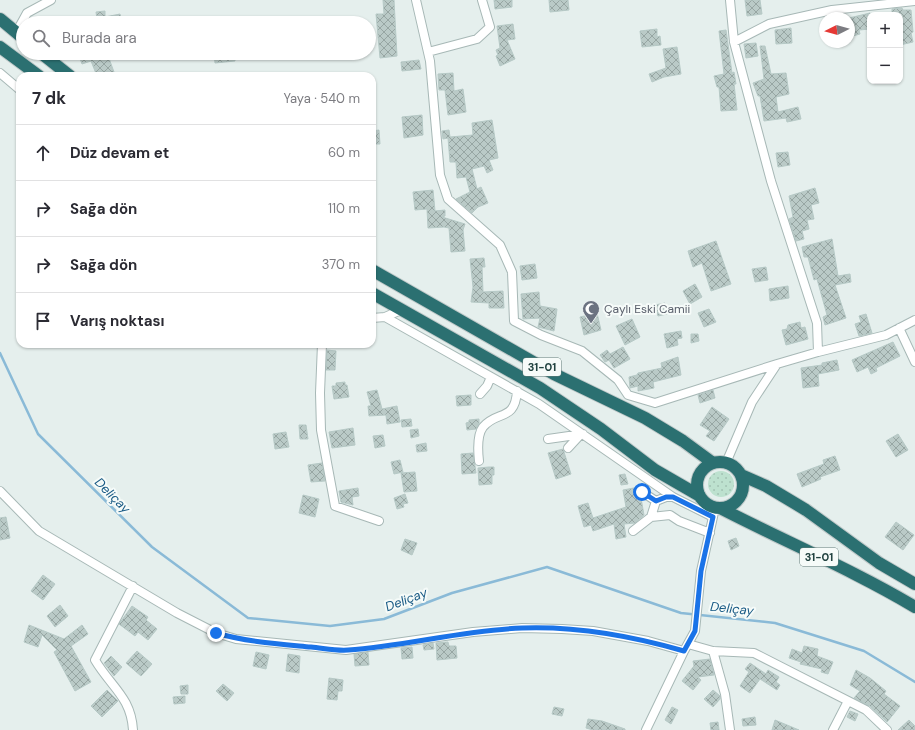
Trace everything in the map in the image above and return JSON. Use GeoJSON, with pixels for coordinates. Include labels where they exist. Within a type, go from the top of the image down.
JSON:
{"type":"FeatureCollection","features":[{"type":"Feature","properties":{"kind":"highway"},"geometry":{"type":"LineString","coordinates":[[0,20],[16,33]]}},
{"type":"Feature","properties":{"kind":"highway"},"geometry":{"type":"LineString","coordinates":[[0,47],[16,59]]}},
{"type":"Feature","properties":{"kind":"highway"},"geometry":{"type":"LineString","coordinates":[[17,60],[34,72]]}},
{"type":"Feature","properties":{"kind":"highway"},"geometry":{"type":"LineString","coordinates":[[50,60],[65,72]]}},
{"type":"Feature","properties":{"kind":"highway","name":"31-01"},"geometry":{"type":"LineString","coordinates":[[376,272],[554,374],[645,418],[683,441],[713,463]]}},
{"type":"Feature","properties":{"kind":"highway","name":"31-01"},"geometry":{"type":"LineString","coordinates":[[376,295],[540,388],[601,430],[654,470],[700,496]]}},
{"type":"Feature","properties":{"kind":"highway"},"geometry":{"type":"LineString","coordinates":[[713,463],[726,463],[737,469],[741,475],[744,488],[739,500],[728,508],[717,511],[704,502],[700,496],[698,490],[699,477],[707,466],[713,463]]}},
{"type":"Feature","properties":{"kind":"highway","name":"31-01"},"geometry":{"type":"LineString","coordinates":[[741,475],[766,486],[806,510],[880,563],[915,584]]}},
{"type":"Feature","properties":{"kind":"highway","name":"31-01"},"geometry":{"type":"LineString","coordinates":[[717,511],[871,581],[915,607]]}},
{"type":"Feature","properties":{"kind":"street"},"geometry":{"type":"LineString","coordinates":[[26,16],[27,13],[51,0]]}},
{"type":"Feature","properties":{"kind":"street"},"geometry":{"type":"LineString","coordinates":[[416,0],[428,52],[440,175],[448,199],[500,245],[512,272],[514,321],[541,335],[582,352],[618,380],[628,395],[655,403],[777,364],[886,335],[915,320]]}},
{"type":"Feature","properties":{"kind":"street"},"geometry":{"type":"LineString","coordinates":[[428,52],[477,39],[490,27],[482,0]]}},
{"type":"Feature","properties":{"kind":"street"},"geometry":{"type":"LineString","coordinates":[[730,0],[734,42],[771,180],[818,323],[818,352]]}},
{"type":"Feature","properties":{"kind":"street"},"geometry":{"type":"LineString","coordinates":[[734,42],[769,24],[832,10],[915,1]]}},
{"type":"Feature","properties":{"kind":"street"},"geometry":{"type":"LineString","coordinates":[[0,74],[16,87]]}},
{"type":"Feature","properties":{"kind":"street"},"geometry":{"type":"LineString","coordinates":[[376,318],[385,318],[401,310]]}},
{"type":"Feature","properties":{"kind":"street"},"geometry":{"type":"LineString","coordinates":[[385,318],[517,391],[673,497],[717,511],[701,571],[695,631],[646,730]]}},
{"type":"Feature","properties":{"kind":"street"},"geometry":{"type":"LineString","coordinates":[[899,328],[915,362]]}},
{"type":"Feature","properties":{"kind":"street"},"geometry":{"type":"LineString","coordinates":[[322,348],[320,393],[322,430],[324,454],[335,506],[379,521]]}},
{"type":"Feature","properties":{"kind":"street"},"geometry":{"type":"LineString","coordinates":[[726,463],[752,402],[777,364]]}},
{"type":"Feature","properties":{"kind":"street"},"geometry":{"type":"LineString","coordinates":[[480,394],[487,386],[491,377]]}},
{"type":"Feature","properties":{"kind":"street"},"geometry":{"type":"LineString","coordinates":[[479,461],[478,448],[482,428],[492,420],[510,411],[516,402],[517,391]]}},
{"type":"Feature","properties":{"kind":"street"},"geometry":{"type":"LineString","coordinates":[[548,438],[581,435]]}},
{"type":"Feature","properties":{"kind":"street"},"geometry":{"type":"LineString","coordinates":[[568,448],[581,435]]}},
{"type":"Feature","properties":{"kind":"street"},"geometry":{"type":"LineString","coordinates":[[0,491],[39,531],[216,633],[236,639],[346,650],[473,632],[522,628],[549,628],[593,631],[713,651],[754,653],[866,710],[887,730]]}},
{"type":"Feature","properties":{"kind":"street"},"geometry":{"type":"LineString","coordinates":[[642,492],[656,501]]}},
{"type":"Feature","properties":{"kind":"street"},"geometry":{"type":"LineString","coordinates":[[656,501],[666,497],[673,497]]}},
{"type":"Feature","properties":{"kind":"street"},"geometry":{"type":"LineString","coordinates":[[651,517],[656,501]]}},
{"type":"Feature","properties":{"kind":"street"},"geometry":{"type":"LineString","coordinates":[[633,531],[651,517],[670,515],[680,521],[710,533]]}},
{"type":"Feature","properties":{"kind":"street"},"geometry":{"type":"LineString","coordinates":[[133,730],[132,719],[125,698],[102,672],[95,660],[134,586]]}},
{"type":"Feature","properties":{"kind":"street"},"geometry":{"type":"LineString","coordinates":[[713,651],[725,694],[730,730]]}},
{"type":"Feature","properties":{"kind":"street"},"geometry":{"type":"LineString","coordinates":[[833,730],[848,701]]}},
{"type":"Feature","properties":{"kind":"green space"},"geometry":{"type":"Polygon","coordinates":[[[721,471],[730,475],[734,484],[730,493],[721,497],[712,493],[708,484],[712,475],[721,471]]]}},
{"type":"Feature","properties":{"kind":"building"},"geometry":{"type":"Polygon","coordinates":[[[383,0],[394,0],[397,56],[380,58],[376,14],[384,14],[383,0]]]}},
{"type":"Feature","properties":{"kind":"building"},"geometry":{"type":"Polygon","coordinates":[[[494,0],[512,0],[512,7],[495,9],[494,0]]]}},
{"type":"Feature","properties":{"kind":"building"},"geometry":{"type":"Polygon","coordinates":[[[549,0],[568,0],[569,10],[550,12],[549,0]]]}},
{"type":"Feature","properties":{"kind":"building"},"geometry":{"type":"Polygon","coordinates":[[[745,0],[760,0],[762,14],[747,16],[745,0]]]}},
{"type":"Feature","properties":{"kind":"building"},"geometry":{"type":"Polygon","coordinates":[[[902,8],[903,10],[911,10],[913,32],[911,33],[913,42],[903,44],[903,12],[892,12],[892,9],[902,8]]]}},
{"type":"Feature","properties":{"kind":"building"},"geometry":{"type":"Polygon","coordinates":[[[105,11],[105,16],[97,16],[96,12],[105,11]]]}},
{"type":"Feature","properties":{"kind":"building"},"geometry":{"type":"Polygon","coordinates":[[[120,14],[120,16],[110,16],[120,14]]]}},
{"type":"Feature","properties":{"kind":"building"},"geometry":{"type":"Polygon","coordinates":[[[867,14],[867,29],[859,30],[860,34],[855,35],[855,17],[867,14]]]}},
{"type":"Feature","properties":{"kind":"building"},"geometry":{"type":"Polygon","coordinates":[[[513,24],[515,39],[507,40],[515,59],[500,66],[496,56],[498,55],[496,50],[500,48],[497,26],[513,24]]]}},
{"type":"Feature","properties":{"kind":"building"},"geometry":{"type":"Polygon","coordinates":[[[791,28],[792,43],[776,44],[775,30],[791,28]]]}},
{"type":"Feature","properties":{"kind":"building"},"geometry":{"type":"Polygon","coordinates":[[[657,29],[657,37],[660,36],[661,45],[642,47],[640,31],[657,29]]]}},
{"type":"Feature","properties":{"kind":"building"},"geometry":{"type":"Polygon","coordinates":[[[726,30],[732,73],[734,72],[736,84],[734,84],[737,110],[721,111],[719,87],[717,87],[714,76],[724,74],[719,31],[726,30]]]}},
{"type":"Feature","properties":{"kind":"building"},"geometry":{"type":"Polygon","coordinates":[[[756,43],[758,56],[746,58],[744,44],[756,43]]]}},
{"type":"Feature","properties":{"kind":"building"},"geometry":{"type":"Polygon","coordinates":[[[760,46],[765,46],[771,74],[786,73],[789,94],[776,97],[778,112],[798,107],[801,119],[787,122],[786,118],[764,121],[760,96],[758,96],[753,83],[764,79],[760,46]]]}},
{"type":"Feature","properties":{"kind":"building"},"geometry":{"type":"Polygon","coordinates":[[[677,47],[681,74],[664,77],[652,82],[649,74],[666,68],[663,49],[677,47]]]}},
{"type":"Feature","properties":{"kind":"building"},"geometry":{"type":"Polygon","coordinates":[[[81,60],[110,60],[114,72],[95,72],[91,61],[82,64],[81,60]]]}},
{"type":"Feature","properties":{"kind":"building"},"geometry":{"type":"Polygon","coordinates":[[[215,60],[235,60],[235,61],[215,63],[215,60]]]}},
{"type":"Feature","properties":{"kind":"building"},"geometry":{"type":"Polygon","coordinates":[[[419,60],[421,69],[402,71],[401,62],[419,60]]]}},
{"type":"Feature","properties":{"kind":"building"},"geometry":{"type":"Polygon","coordinates":[[[453,73],[454,91],[463,89],[466,112],[448,115],[445,90],[439,90],[438,74],[453,73]]]}},
{"type":"Feature","properties":{"kind":"building"},"geometry":{"type":"Polygon","coordinates":[[[422,115],[423,135],[404,138],[402,117],[422,115]]]}},
{"type":"Feature","properties":{"kind":"building"},"geometry":{"type":"Polygon","coordinates":[[[492,120],[498,158],[489,160],[493,170],[487,173],[484,166],[472,169],[477,189],[481,187],[488,203],[478,207],[472,213],[456,199],[470,192],[466,177],[457,178],[456,162],[450,162],[448,138],[443,139],[442,131],[449,130],[450,137],[473,135],[472,123],[492,120]]]}},
{"type":"Feature","properties":{"kind":"building"},"geometry":{"type":"Polygon","coordinates":[[[376,130],[379,130],[380,144],[376,144],[376,130]]]}},
{"type":"Feature","properties":{"kind":"building"},"geometry":{"type":"Polygon","coordinates":[[[788,152],[790,165],[778,167],[776,153],[788,152]]]}},
{"type":"Feature","properties":{"kind":"building"},"geometry":{"type":"Polygon","coordinates":[[[815,188],[819,203],[811,205],[814,219],[807,220],[809,229],[802,231],[804,239],[796,241],[789,219],[793,217],[789,196],[815,188]]]}},
{"type":"Feature","properties":{"kind":"building"},"geometry":{"type":"Polygon","coordinates":[[[433,190],[435,211],[445,210],[445,216],[442,217],[465,224],[463,230],[465,251],[451,252],[449,228],[428,228],[427,209],[415,210],[413,192],[433,190]]]}},
{"type":"Feature","properties":{"kind":"building"},"geometry":{"type":"Polygon","coordinates":[[[832,239],[838,276],[850,274],[851,282],[835,285],[846,318],[825,325],[823,317],[827,315],[817,279],[814,280],[808,257],[804,257],[802,247],[832,239]]]}},
{"type":"Feature","properties":{"kind":"building"},"geometry":{"type":"Polygon","coordinates":[[[716,241],[731,284],[711,291],[702,263],[693,267],[688,251],[716,241]]]}},
{"type":"Feature","properties":{"kind":"building"},"geometry":{"type":"Polygon","coordinates":[[[484,258],[485,267],[482,267],[483,292],[503,291],[504,308],[489,308],[489,303],[471,302],[473,287],[470,259],[484,258]]]}},
{"type":"Feature","properties":{"kind":"building"},"geometry":{"type":"Polygon","coordinates":[[[535,264],[537,278],[522,280],[520,266],[535,264]]]}},
{"type":"Feature","properties":{"kind":"building"},"geometry":{"type":"Polygon","coordinates":[[[766,267],[768,280],[755,282],[752,269],[766,267]]]}},
{"type":"Feature","properties":{"kind":"building"},"geometry":{"type":"Polygon","coordinates":[[[695,284],[702,297],[690,304],[683,291],[695,284]]]}},
{"type":"Feature","properties":{"kind":"building"},"geometry":{"type":"Polygon","coordinates":[[[788,286],[789,298],[770,301],[769,289],[788,286]]]}},
{"type":"Feature","properties":{"kind":"building"},"geometry":{"type":"Polygon","coordinates":[[[539,292],[540,306],[557,309],[554,331],[538,327],[540,318],[523,319],[521,294],[539,292]]]}},
{"type":"Feature","properties":{"kind":"building"},"geometry":{"type":"Polygon","coordinates":[[[665,303],[667,314],[658,316],[655,305],[665,303]]]}},
{"type":"Feature","properties":{"kind":"building"},"geometry":{"type":"Polygon","coordinates":[[[709,309],[716,322],[704,327],[698,313],[709,309]]]}},
{"type":"Feature","properties":{"kind":"building","name":"Çaylı Eski Camii"},"geometry":{"type":"Polygon","coordinates":[[[597,313],[601,330],[584,335],[580,317],[597,313]]]}},
{"type":"Feature","properties":{"kind":"building"},"geometry":{"type":"Polygon","coordinates":[[[866,314],[872,333],[859,336],[855,324],[861,322],[859,316],[866,314]]]}},
{"type":"Feature","properties":{"kind":"building"},"geometry":{"type":"Polygon","coordinates":[[[632,319],[640,337],[625,345],[616,326],[632,319]]]}},
{"type":"Feature","properties":{"kind":"building"},"geometry":{"type":"Polygon","coordinates":[[[800,322],[801,328],[805,327],[808,339],[786,345],[782,330],[787,329],[788,325],[800,322]]]}},
{"type":"Feature","properties":{"kind":"building"},"geometry":{"type":"Polygon","coordinates":[[[681,331],[682,338],[677,339],[678,345],[667,348],[664,334],[681,331]]]}},
{"type":"Feature","properties":{"kind":"building"},"geometry":{"type":"Polygon","coordinates":[[[691,334],[698,334],[699,341],[691,343],[691,334]]]}},
{"type":"Feature","properties":{"kind":"building"},"geometry":{"type":"Polygon","coordinates":[[[893,342],[900,356],[876,368],[877,371],[871,374],[868,367],[857,372],[852,360],[893,342]]]}},
{"type":"Feature","properties":{"kind":"building"},"geometry":{"type":"Polygon","coordinates":[[[623,347],[630,359],[614,368],[609,360],[605,362],[600,355],[607,350],[610,354],[623,347]]]}},
{"type":"Feature","properties":{"kind":"building"},"geometry":{"type":"Polygon","coordinates":[[[327,350],[336,351],[335,370],[326,370],[327,350]]]}},
{"type":"Feature","properties":{"kind":"building"},"geometry":{"type":"Polygon","coordinates":[[[678,357],[681,375],[653,382],[654,388],[638,391],[638,386],[630,388],[629,377],[637,375],[638,373],[662,368],[661,363],[678,357]]]}},
{"type":"Feature","properties":{"kind":"building"},"geometry":{"type":"Polygon","coordinates":[[[837,360],[839,370],[818,374],[819,386],[803,388],[801,368],[822,365],[822,363],[837,360]]]}},
{"type":"Feature","properties":{"kind":"building"},"geometry":{"type":"Polygon","coordinates":[[[345,382],[349,397],[334,399],[332,386],[336,386],[336,383],[345,382]]]}},
{"type":"Feature","properties":{"kind":"building"},"geometry":{"type":"Polygon","coordinates":[[[377,390],[382,409],[397,406],[400,422],[387,424],[386,415],[369,416],[368,406],[371,406],[367,392],[377,390]]]}},
{"type":"Feature","properties":{"kind":"building"},"geometry":{"type":"Polygon","coordinates":[[[713,390],[715,398],[700,403],[698,395],[713,390]]]}},
{"type":"Feature","properties":{"kind":"building"},"geometry":{"type":"Polygon","coordinates":[[[471,395],[471,405],[457,406],[456,396],[471,395]]]}},
{"type":"Feature","properties":{"kind":"building"},"geometry":{"type":"Polygon","coordinates":[[[712,407],[729,419],[714,441],[706,436],[710,431],[700,425],[712,407]]]}},
{"type":"Feature","properties":{"kind":"building"},"geometry":{"type":"Polygon","coordinates":[[[411,419],[412,426],[402,427],[401,420],[411,419]]]}},
{"type":"Feature","properties":{"kind":"building"},"geometry":{"type":"Polygon","coordinates":[[[479,419],[476,429],[467,430],[466,423],[469,422],[469,420],[479,419]]]}},
{"type":"Feature","properties":{"kind":"building"},"geometry":{"type":"Polygon","coordinates":[[[299,425],[306,425],[308,439],[300,439],[299,425]]]}},
{"type":"Feature","properties":{"kind":"building"},"geometry":{"type":"Polygon","coordinates":[[[353,428],[355,445],[332,448],[329,432],[353,428]]]}},
{"type":"Feature","properties":{"kind":"building"},"geometry":{"type":"Polygon","coordinates":[[[418,429],[419,436],[411,438],[410,430],[418,429]]]}},
{"type":"Feature","properties":{"kind":"building"},"geometry":{"type":"Polygon","coordinates":[[[286,432],[289,447],[275,449],[273,434],[286,432]]]}},
{"type":"Feature","properties":{"kind":"building"},"geometry":{"type":"Polygon","coordinates":[[[898,434],[908,450],[896,457],[886,441],[898,434]]]}},
{"type":"Feature","properties":{"kind":"building"},"geometry":{"type":"Polygon","coordinates":[[[383,435],[385,446],[375,448],[373,436],[383,435]]]}},
{"type":"Feature","properties":{"kind":"building"},"geometry":{"type":"Polygon","coordinates":[[[426,443],[427,451],[417,452],[416,445],[426,443]]]}},
{"type":"Feature","properties":{"kind":"building"},"geometry":{"type":"Polygon","coordinates":[[[563,449],[571,474],[556,479],[548,453],[563,449]]]}},
{"type":"Feature","properties":{"kind":"building"},"geometry":{"type":"Polygon","coordinates":[[[473,453],[476,473],[462,474],[461,454],[473,453]]]}},
{"type":"Feature","properties":{"kind":"building"},"geometry":{"type":"Polygon","coordinates":[[[835,456],[840,470],[820,477],[821,479],[802,487],[797,474],[824,464],[823,460],[835,456]]]}},
{"type":"Feature","properties":{"kind":"building"},"geometry":{"type":"Polygon","coordinates":[[[400,460],[403,472],[394,474],[391,462],[400,460]]]}},
{"type":"Feature","properties":{"kind":"building"},"geometry":{"type":"Polygon","coordinates":[[[322,463],[325,481],[311,482],[308,465],[322,463]]]}},
{"type":"Feature","properties":{"kind":"building"},"geometry":{"type":"Polygon","coordinates":[[[494,467],[492,484],[479,485],[478,468],[494,467]]]}},
{"type":"Feature","properties":{"kind":"building"},"geometry":{"type":"Polygon","coordinates":[[[415,472],[417,491],[404,492],[401,473],[415,472]]]}},
{"type":"Feature","properties":{"kind":"building"},"geometry":{"type":"Polygon","coordinates":[[[625,474],[628,484],[621,485],[619,475],[625,474]]]}},
{"type":"Feature","properties":{"kind":"building"},"geometry":{"type":"Polygon","coordinates":[[[639,487],[637,492],[641,498],[644,515],[635,523],[624,524],[626,537],[616,539],[614,524],[593,531],[591,525],[584,527],[578,506],[588,503],[593,518],[626,507],[623,490],[639,487]]]}},
{"type":"Feature","properties":{"kind":"building"},"geometry":{"type":"Polygon","coordinates":[[[358,488],[359,496],[352,497],[353,505],[341,502],[339,491],[358,488]]]}},
{"type":"Feature","properties":{"kind":"building"},"geometry":{"type":"Polygon","coordinates":[[[405,494],[408,503],[403,504],[404,507],[397,509],[394,498],[405,494]]]}},
{"type":"Feature","properties":{"kind":"building"},"geometry":{"type":"Polygon","coordinates":[[[303,495],[319,499],[315,517],[299,513],[303,495]]]}},
{"type":"Feature","properties":{"kind":"building"},"geometry":{"type":"Polygon","coordinates":[[[6,517],[10,538],[0,540],[0,518],[6,517]]]}},
{"type":"Feature","properties":{"kind":"building"},"geometry":{"type":"Polygon","coordinates":[[[896,522],[914,535],[903,550],[885,537],[896,522]]]}},
{"type":"Feature","properties":{"kind":"building"},"geometry":{"type":"Polygon","coordinates":[[[736,538],[739,546],[731,550],[728,541],[736,538]]]}},
{"type":"Feature","properties":{"kind":"building"},"geometry":{"type":"Polygon","coordinates":[[[405,539],[417,543],[412,555],[401,550],[405,539]]]}},
{"type":"Feature","properties":{"kind":"building"},"geometry":{"type":"Polygon","coordinates":[[[43,575],[55,584],[43,600],[31,591],[43,575]]]}},
{"type":"Feature","properties":{"kind":"building"},"geometry":{"type":"Polygon","coordinates":[[[60,605],[68,616],[55,627],[47,616],[60,605]]]}},
{"type":"Feature","properties":{"kind":"building"},"geometry":{"type":"Polygon","coordinates":[[[132,606],[148,617],[146,620],[157,629],[148,640],[138,632],[135,636],[119,624],[132,606]]]}},
{"type":"Feature","properties":{"kind":"building"},"geometry":{"type":"Polygon","coordinates":[[[29,625],[64,639],[82,625],[88,634],[71,646],[91,682],[75,691],[54,652],[57,650],[42,635],[38,647],[24,642],[29,625]]]}},
{"type":"Feature","properties":{"kind":"building"},"geometry":{"type":"Polygon","coordinates":[[[448,642],[449,646],[456,646],[457,658],[437,660],[436,643],[448,642]]]}},
{"type":"Feature","properties":{"kind":"building"},"geometry":{"type":"Polygon","coordinates":[[[433,643],[434,649],[424,650],[423,645],[433,643]]]}},
{"type":"Feature","properties":{"kind":"building"},"geometry":{"type":"Polygon","coordinates":[[[804,646],[818,649],[817,656],[833,662],[828,674],[821,672],[822,669],[800,664],[801,662],[789,658],[792,649],[802,653],[804,646]]]}},
{"type":"Feature","properties":{"kind":"building"},"geometry":{"type":"Polygon","coordinates":[[[412,647],[413,658],[402,659],[401,648],[412,647]]]}},
{"type":"Feature","properties":{"kind":"building"},"geometry":{"type":"Polygon","coordinates":[[[137,651],[152,664],[141,676],[126,663],[137,651]]]}},
{"type":"Feature","properties":{"kind":"building"},"geometry":{"type":"Polygon","coordinates":[[[256,652],[269,655],[266,669],[253,666],[256,652]]]}},
{"type":"Feature","properties":{"kind":"building"},"geometry":{"type":"Polygon","coordinates":[[[368,652],[369,665],[355,666],[354,654],[368,652]]]}},
{"type":"Feature","properties":{"kind":"building"},"geometry":{"type":"Polygon","coordinates":[[[288,654],[300,656],[299,673],[286,671],[288,654]]]}},
{"type":"Feature","properties":{"kind":"building"},"geometry":{"type":"Polygon","coordinates":[[[111,656],[122,667],[114,676],[104,663],[111,656]]]}},
{"type":"Feature","properties":{"kind":"building"},"geometry":{"type":"Polygon","coordinates":[[[710,659],[714,675],[698,677],[701,680],[693,690],[682,681],[694,666],[693,661],[710,659]]]}},
{"type":"Feature","properties":{"kind":"building"},"geometry":{"type":"Polygon","coordinates":[[[750,663],[766,674],[768,670],[779,677],[776,682],[780,685],[777,690],[760,679],[750,693],[740,686],[749,672],[745,669],[750,663]]]}},
{"type":"Feature","properties":{"kind":"building"},"geometry":{"type":"Polygon","coordinates":[[[856,670],[870,678],[886,691],[884,694],[900,706],[887,722],[870,706],[854,698],[860,691],[850,685],[856,670]]]}},
{"type":"Feature","properties":{"kind":"building"},"geometry":{"type":"Polygon","coordinates":[[[329,678],[343,680],[342,691],[338,691],[337,700],[327,699],[329,678]]]}},
{"type":"Feature","properties":{"kind":"building"},"geometry":{"type":"Polygon","coordinates":[[[223,684],[234,693],[227,701],[216,691],[223,684]]]}},
{"type":"Feature","properties":{"kind":"building"},"geometry":{"type":"Polygon","coordinates":[[[188,685],[188,694],[181,694],[180,686],[188,685]]]}},
{"type":"Feature","properties":{"kind":"building"},"geometry":{"type":"Polygon","coordinates":[[[107,690],[118,701],[102,717],[91,706],[107,690]]]}},
{"type":"Feature","properties":{"kind":"building"},"geometry":{"type":"Polygon","coordinates":[[[713,690],[720,696],[720,699],[713,707],[704,699],[713,690]]]}},
{"type":"Feature","properties":{"kind":"building"},"geometry":{"type":"Polygon","coordinates":[[[185,696],[185,703],[174,704],[173,697],[185,696]]]}},
{"type":"Feature","properties":{"kind":"building"},"geometry":{"type":"Polygon","coordinates":[[[554,707],[564,709],[562,716],[552,714],[554,707]]]}},
{"type":"Feature","properties":{"kind":"building"},"geometry":{"type":"Polygon","coordinates":[[[672,707],[678,710],[671,724],[665,720],[672,707]]]}},
{"type":"Feature","properties":{"kind":"building"},"geometry":{"type":"Polygon","coordinates":[[[850,711],[858,714],[855,721],[847,717],[850,711]]]}},
{"type":"Feature","properties":{"kind":"building"},"geometry":{"type":"Polygon","coordinates":[[[755,717],[756,725],[743,726],[742,719],[755,717]]]}},
{"type":"Feature","properties":{"kind":"building"},"geometry":{"type":"Polygon","coordinates":[[[588,719],[602,721],[625,730],[593,730],[586,728],[588,719]]]}},
{"type":"Feature","properties":{"kind":"building"},"geometry":{"type":"Polygon","coordinates":[[[775,720],[799,730],[772,730],[775,720]]]}},
{"type":"Feature","properties":{"kind":"building"},"geometry":{"type":"Polygon","coordinates":[[[909,720],[915,726],[915,730],[898,730],[909,720]]]}},
{"type":"Feature","properties":{"kind":"building"},"geometry":{"type":"Polygon","coordinates":[[[718,722],[719,730],[711,730],[710,723],[718,722]]]}},
{"type":"Feature","properties":{"kind":"waterway","name":"Deliçay"},"geometry":{"type":"LineString","coordinates":[[0,353],[38,434],[152,547],[248,618],[330,626],[384,619],[452,593],[547,567],[681,613],[775,623],[864,651],[915,682]]}},
{"type":"Feature","properties":{"kind":"place","name":"Çaylı Eski Camii"},"geometry":{"type":"Point","coordinates":[591,324]}},
{"type":"Feature","properties":{"kind":"route"},"geometry":{"type":"LineString","coordinates":[[216,633],[236,639],[346,650],[473,632],[522,628],[562,629],[593,631],[648,641],[684,651],[695,631],[701,571],[713,517],[673,497],[666,497],[656,501],[642,492]]}}]}
